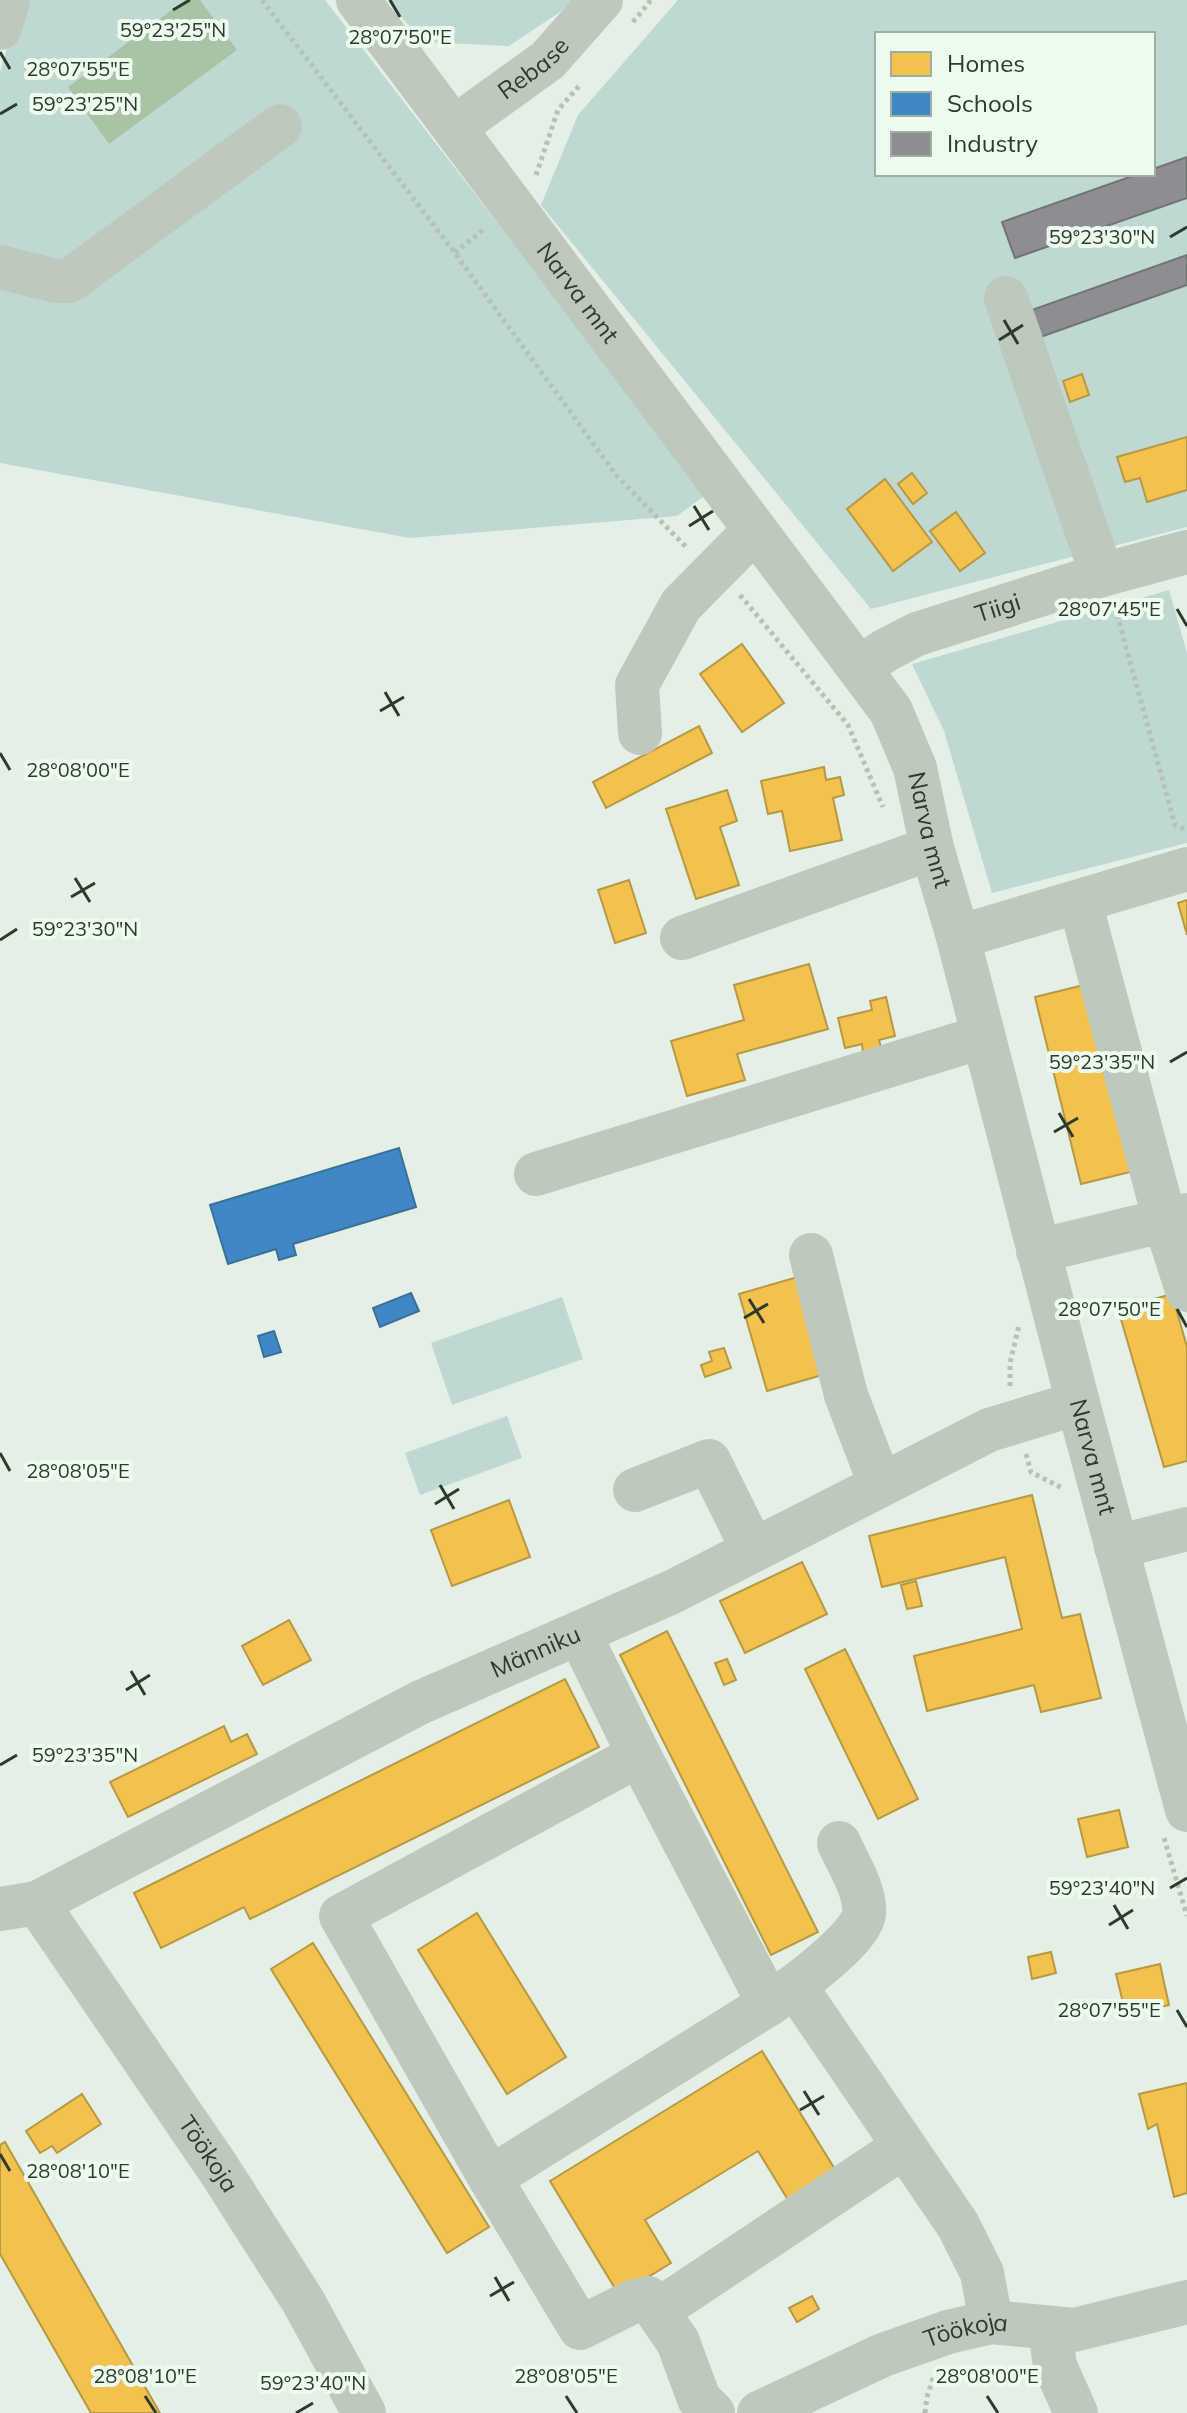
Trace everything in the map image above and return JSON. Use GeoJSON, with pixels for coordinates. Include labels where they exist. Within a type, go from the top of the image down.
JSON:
{"type":"FeatureCollection","features":[{"type":"Feature","properties":{"kind":"street"},"geometry":{"type":"LineString","coordinates":[[0,28],[8,0]]}},
{"type":"Feature","properties":{"kind":"street","name":"Narva mnt"},"geometry":{"type":"LineString","coordinates":[[358,0],[891,711],[915,768],[932,848],[1187,1810]]}},
{"type":"Feature","properties":{"kind":"street","name":"Rebase"},"geometry":{"type":"LineString","coordinates":[[455,127],[616,12]]}},
{"type":"Feature","properties":{"kind":"street"},"geometry":{"type":"LineString","coordinates":[[0,267],[56,281],[69,281],[280,126]]}},
{"type":"Feature","properties":{"kind":"street"},"geometry":{"type":"LineString","coordinates":[[1006,298],[1104,574]]}},
{"type":"Feature","properties":{"kind":"street"},"geometry":{"type":"LineString","coordinates":[[640,733],[637,685],[681,605],[755,530]]}},
{"type":"Feature","properties":{"kind":"street","name":"Tiigi"},"geometry":{"type":"LineString","coordinates":[[861,667],[917,634],[1104,574],[1187,552]]}},
{"type":"Feature","properties":{"kind":"street"},"geometry":{"type":"LineString","coordinates":[[682,938],[932,848]]}},
{"type":"Feature","properties":{"kind":"street"},"geometry":{"type":"LineString","coordinates":[[958,937],[1187,869]]}},
{"type":"Feature","properties":{"kind":"street"},"geometry":{"type":"LineString","coordinates":[[1080,902],[1176,1218],[1187,1290]]}},
{"type":"Feature","properties":{"kind":"street"},"geometry":{"type":"LineString","coordinates":[[536,1174],[982,1037]]}},
{"type":"Feature","properties":{"kind":"street"},"geometry":{"type":"LineString","coordinates":[[1038,1251],[1176,1218]]}},
{"type":"Feature","properties":{"kind":"street"},"geometry":{"type":"LineString","coordinates":[[811,1255],[846,1395],[880,1484]]}},
{"type":"Feature","properties":{"kind":"street","name":"Männiku"},"geometry":{"type":"LineString","coordinates":[[18,1906],[419,1703],[672,1592],[989,1430],[1078,1403]]}},
{"type":"Feature","properties":{"kind":"street"},"geometry":{"type":"LineString","coordinates":[[635,1490],[709,1461],[753,1550]]}},
{"type":"Feature","properties":{"kind":"street"},"geometry":{"type":"LineString","coordinates":[[1116,1547],[1187,1529]]}},
{"type":"Feature","properties":{"kind":"street"},"geometry":{"type":"LineString","coordinates":[[579,1633],[639,1755],[782,1995],[903,2147],[958,2225],[982,2273],[991,2322]]}},
{"type":"Feature","properties":{"kind":"street"},"geometry":{"type":"LineString","coordinates":[[639,1755],[341,1916],[490,2178],[580,2328],[634,2301],[648,2298],[678,2342],[699,2399],[713,2413]]}},
{"type":"Feature","properties":{"kind":"street"},"geometry":{"type":"LineString","coordinates":[[490,2178],[782,1995],[856,1934],[864,1916],[863,1897],[839,1843]]}},
{"type":"Feature","properties":{"kind":"street","name":"Töökoja"},"geometry":{"type":"LineString","coordinates":[[18,1906],[235,2195],[303,2301],[364,2413]]}},
{"type":"Feature","properties":{"kind":"street"},"geometry":{"type":"LineString","coordinates":[[657,2311],[903,2147]]}},
{"type":"Feature","properties":{"kind":"street","name":"Töökoja"},"geometry":{"type":"LineString","coordinates":[[759,2413],[883,2355],[948,2332],[991,2322],[1074,2330],[1187,2302]]}},
{"type":"Feature","properties":{"kind":"street"},"geometry":{"type":"LineString","coordinates":[[1050,2329],[1055,2366],[1076,2413]]}},
{"type":"Feature","properties":{"kind":"path"},"geometry":{"type":"LineString","coordinates":[[616,12],[651,0]]}},
{"type":"Feature","properties":{"kind":"path"},"geometry":{"type":"LineString","coordinates":[[455,253],[513,205],[536,176],[558,110],[586,78]]}},
{"type":"Feature","properties":{"kind":"path"},"geometry":{"type":"LineString","coordinates":[[1104,574],[1175,825],[1187,830]]}},
{"type":"Feature","properties":{"kind":"shaded area"},"geometry":{"type":"Polygon","coordinates":[[[21,0],[325,0],[707,494],[677,516],[410,538],[0,463],[0,72],[21,0]]]}},
{"type":"Feature","properties":{"kind":"shaded area"},"geometry":{"type":"Polygon","coordinates":[[[387,0],[578,0],[509,46],[423,42],[387,0]]]}},
{"type":"Feature","properties":{"kind":"shaded area"},"geometry":{"type":"Polygon","coordinates":[[[678,0],[1187,0],[1187,527],[871,609],[541,205],[578,115],[678,0]]]}},
{"type":"Feature","properties":{"kind":"shaded area"},"geometry":{"type":"Polygon","coordinates":[[[1169,590],[1187,653],[1187,843],[992,893],[944,731],[912,664],[1169,590]]]}},
{"type":"Feature","properties":{"kind":"shaded area"},"geometry":{"type":"Polygon","coordinates":[[[562,1297],[583,1359],[452,1405],[431,1343],[562,1297]]]}},
{"type":"Feature","properties":{"kind":"shaded area"},"geometry":{"type":"Polygon","coordinates":[[[507,1416],[522,1458],[420,1495],[405,1453],[507,1416]]]}},
{"type":"Feature","properties":{"kind":"building: Homes"},"geometry":{"type":"Polygon","coordinates":[[[1082,374],[1089,395],[1070,402],[1063,381],[1082,374]]]}},
{"type":"Feature","properties":{"kind":"building: Homes"},"geometry":{"type":"Polygon","coordinates":[[[1187,437],[1187,490],[1147,502],[1140,478],[1125,482],[1117,457],[1187,437]]]}},
{"type":"Feature","properties":{"kind":"building: Homes"},"geometry":{"type":"Polygon","coordinates":[[[912,473],[927,493],[913,504],[898,484],[912,473]]]}},
{"type":"Feature","properties":{"kind":"building: Homes"},"geometry":{"type":"Polygon","coordinates":[[[885,479],[932,542],[893,571],[847,509],[885,479]]]}},
{"type":"Feature","properties":{"kind":"building: Homes"},"geometry":{"type":"Polygon","coordinates":[[[956,512],[985,553],[960,571],[930,531],[956,512]]]}},
{"type":"Feature","properties":{"kind":"building: Homes"},"geometry":{"type":"Polygon","coordinates":[[[742,644],[784,703],[742,732],[700,674],[742,644]]]}},
{"type":"Feature","properties":{"kind":"building: Homes"},"geometry":{"type":"Polygon","coordinates":[[[699,726],[712,753],[606,808],[593,782],[699,726]]]}},
{"type":"Feature","properties":{"kind":"building: Homes"},"geometry":{"type":"Polygon","coordinates":[[[824,767],[826,780],[840,777],[844,795],[833,798],[842,840],[790,851],[782,811],[768,814],[761,781],[824,767]]]}},
{"type":"Feature","properties":{"kind":"building: Homes"},"geometry":{"type":"Polygon","coordinates":[[[727,790],[737,821],[720,827],[739,885],[696,899],[666,809],[727,790]]]}},
{"type":"Feature","properties":{"kind":"building: Homes"},"geometry":{"type":"Polygon","coordinates":[[[629,880],[646,933],[615,943],[598,890],[629,880]]]}},
{"type":"Feature","properties":{"kind":"building: Homes"},"geometry":{"type":"Polygon","coordinates":[[[1187,900],[1187,935],[1178,903],[1187,900]]]}},
{"type":"Feature","properties":{"kind":"building: Homes"},"geometry":{"type":"Polygon","coordinates":[[[809,964],[828,1029],[737,1054],[745,1080],[687,1096],[671,1041],[744,1020],[734,985],[809,964]]]}},
{"type":"Feature","properties":{"kind":"building: Homes"},"geometry":{"type":"Polygon","coordinates":[[[1088,984],[1134,1171],[1081,1184],[1035,997],[1088,984]]]}},
{"type":"Feature","properties":{"kind":"building: Homes"},"geometry":{"type":"Polygon","coordinates":[[[886,997],[895,1036],[879,1040],[881,1047],[863,1052],[862,1044],[845,1048],[838,1018],[872,1010],[870,1001],[886,997]]]}},
{"type":"Feature","properties":{"kind":"building: Homes"},"geometry":{"type":"Polygon","coordinates":[[[801,1276],[829,1373],[767,1391],[739,1294],[801,1276]]]}},
{"type":"Feature","properties":{"kind":"building: Homes"},"geometry":{"type":"Polygon","coordinates":[[[1172,1294],[1187,1347],[1187,1461],[1164,1467],[1118,1309],[1172,1294]]]}},
{"type":"Feature","properties":{"kind":"building: Homes"},"geometry":{"type":"Polygon","coordinates":[[[724,1348],[731,1368],[705,1377],[701,1365],[712,1361],[709,1352],[724,1348]]]}},
{"type":"Feature","properties":{"kind":"building: Homes"},"geometry":{"type":"Polygon","coordinates":[[[1032,1495],[1062,1618],[1080,1614],[1101,1698],[1041,1712],[1034,1685],[927,1711],[914,1656],[1022,1629],[1005,1557],[882,1587],[869,1536],[1032,1495]]]}},
{"type":"Feature","properties":{"kind":"building: Homes"},"geometry":{"type":"Polygon","coordinates":[[[509,1500],[530,1557],[452,1586],[431,1530],[509,1500]]]}},
{"type":"Feature","properties":{"kind":"building: Homes"},"geometry":{"type":"Polygon","coordinates":[[[802,1562],[827,1614],[745,1653],[720,1601],[802,1562]]]}},
{"type":"Feature","properties":{"kind":"building: Homes"},"geometry":{"type":"Polygon","coordinates":[[[916,1581],[922,1606],[907,1609],[901,1585],[916,1581]]]}},
{"type":"Feature","properties":{"kind":"building: Homes"},"geometry":{"type":"Polygon","coordinates":[[[289,1620],[311,1660],[263,1685],[242,1646],[289,1620]]]}},
{"type":"Feature","properties":{"kind":"building: Homes"},"geometry":{"type":"Polygon","coordinates":[[[667,1631],[818,1932],[771,1955],[620,1655],[667,1631]]]}},
{"type":"Feature","properties":{"kind":"building: Homes"},"geometry":{"type":"Polygon","coordinates":[[[845,1649],[918,1799],[878,1819],[805,1669],[845,1649]]]}},
{"type":"Feature","properties":{"kind":"building: Homes"},"geometry":{"type":"Polygon","coordinates":[[[727,1659],[736,1680],[724,1685],[715,1663],[727,1659]]]}},
{"type":"Feature","properties":{"kind":"building: Homes"},"geometry":{"type":"Polygon","coordinates":[[[565,1679],[599,1747],[250,1919],[244,1907],[161,1948],[134,1893],[565,1679]]]}},
{"type":"Feature","properties":{"kind":"building: Homes"},"geometry":{"type":"Polygon","coordinates":[[[224,1726],[231,1742],[247,1734],[257,1754],[128,1817],[110,1782],[224,1726]]]}},
{"type":"Feature","properties":{"kind":"building: Homes"},"geometry":{"type":"Polygon","coordinates":[[[1119,1810],[1128,1847],[1087,1857],[1078,1819],[1119,1810]]]}},
{"type":"Feature","properties":{"kind":"building: Homes"},"geometry":{"type":"Polygon","coordinates":[[[477,1913],[566,2057],[507,2094],[418,1950],[477,1913]]]}},
{"type":"Feature","properties":{"kind":"building: Homes"},"geometry":{"type":"Polygon","coordinates":[[[313,1943],[489,2227],[447,2253],[271,1969],[313,1943]]]}},
{"type":"Feature","properties":{"kind":"building: Homes"},"geometry":{"type":"Polygon","coordinates":[[[1051,1952],[1056,1973],[1032,1979],[1028,1957],[1051,1952]]]}},
{"type":"Feature","properties":{"kind":"building: Homes"},"geometry":{"type":"Polygon","coordinates":[[[1160,1964],[1169,2005],[1126,2015],[1116,1974],[1160,1964]]]}},
{"type":"Feature","properties":{"kind":"building: Homes"},"geometry":{"type":"Polygon","coordinates":[[[762,2051],[836,2171],[788,2200],[758,2151],[645,2220],[671,2263],[619,2295],[550,2181],[762,2051]]]}},
{"type":"Feature","properties":{"kind":"building: Homes"},"geometry":{"type":"Polygon","coordinates":[[[1187,2083],[1187,2193],[1174,2197],[1157,2124],[1148,2129],[1139,2094],[1187,2083]]]}},
{"type":"Feature","properties":{"kind":"building: Homes"},"geometry":{"type":"Polygon","coordinates":[[[82,2094],[101,2124],[57,2153],[52,2146],[40,2153],[26,2131],[82,2094]]]}},
{"type":"Feature","properties":{"kind":"building: Homes"},"geometry":{"type":"Polygon","coordinates":[[[5,2142],[160,2413],[91,2413],[0,2254],[0,2145],[5,2142]]]}},
{"type":"Feature","properties":{"kind":"building: Homes"},"geometry":{"type":"Polygon","coordinates":[[[812,2296],[819,2309],[797,2322],[789,2308],[812,2296]]]}},
{"type":"Feature","properties":{"kind":"building: Schools"},"geometry":{"type":"Polygon","coordinates":[[[399,1148],[416,1207],[293,1244],[296,1255],[279,1260],[276,1249],[228,1264],[210,1205],[399,1148]]]}},
{"type":"Feature","properties":{"kind":"building: Schools"},"geometry":{"type":"Polygon","coordinates":[[[411,1293],[419,1311],[380,1327],[373,1308],[411,1293]]]}},
{"type":"Feature","properties":{"kind":"building: Schools"},"geometry":{"type":"Polygon","coordinates":[[[274,1331],[281,1352],[264,1357],[258,1336],[274,1331]]]}},
{"type":"Feature","properties":{"kind":"building: Industry"},"geometry":{"type":"Polygon","coordinates":[[[1187,157],[1187,198],[1015,258],[1002,222],[1132,176],[1155,176],[1155,168],[1187,157]]]}},
{"type":"Feature","properties":{"kind":"building: Industry"},"geometry":{"type":"Polygon","coordinates":[[[1187,255],[1187,285],[1035,339],[1026,312],[1187,255]]]}},
{"type":"Feature","properties":{"kind":"building: Other"},"geometry":{"type":"Polygon","coordinates":[[[185,0],[200,0],[237,50],[109,144],[68,87],[185,0]]]}}]}
